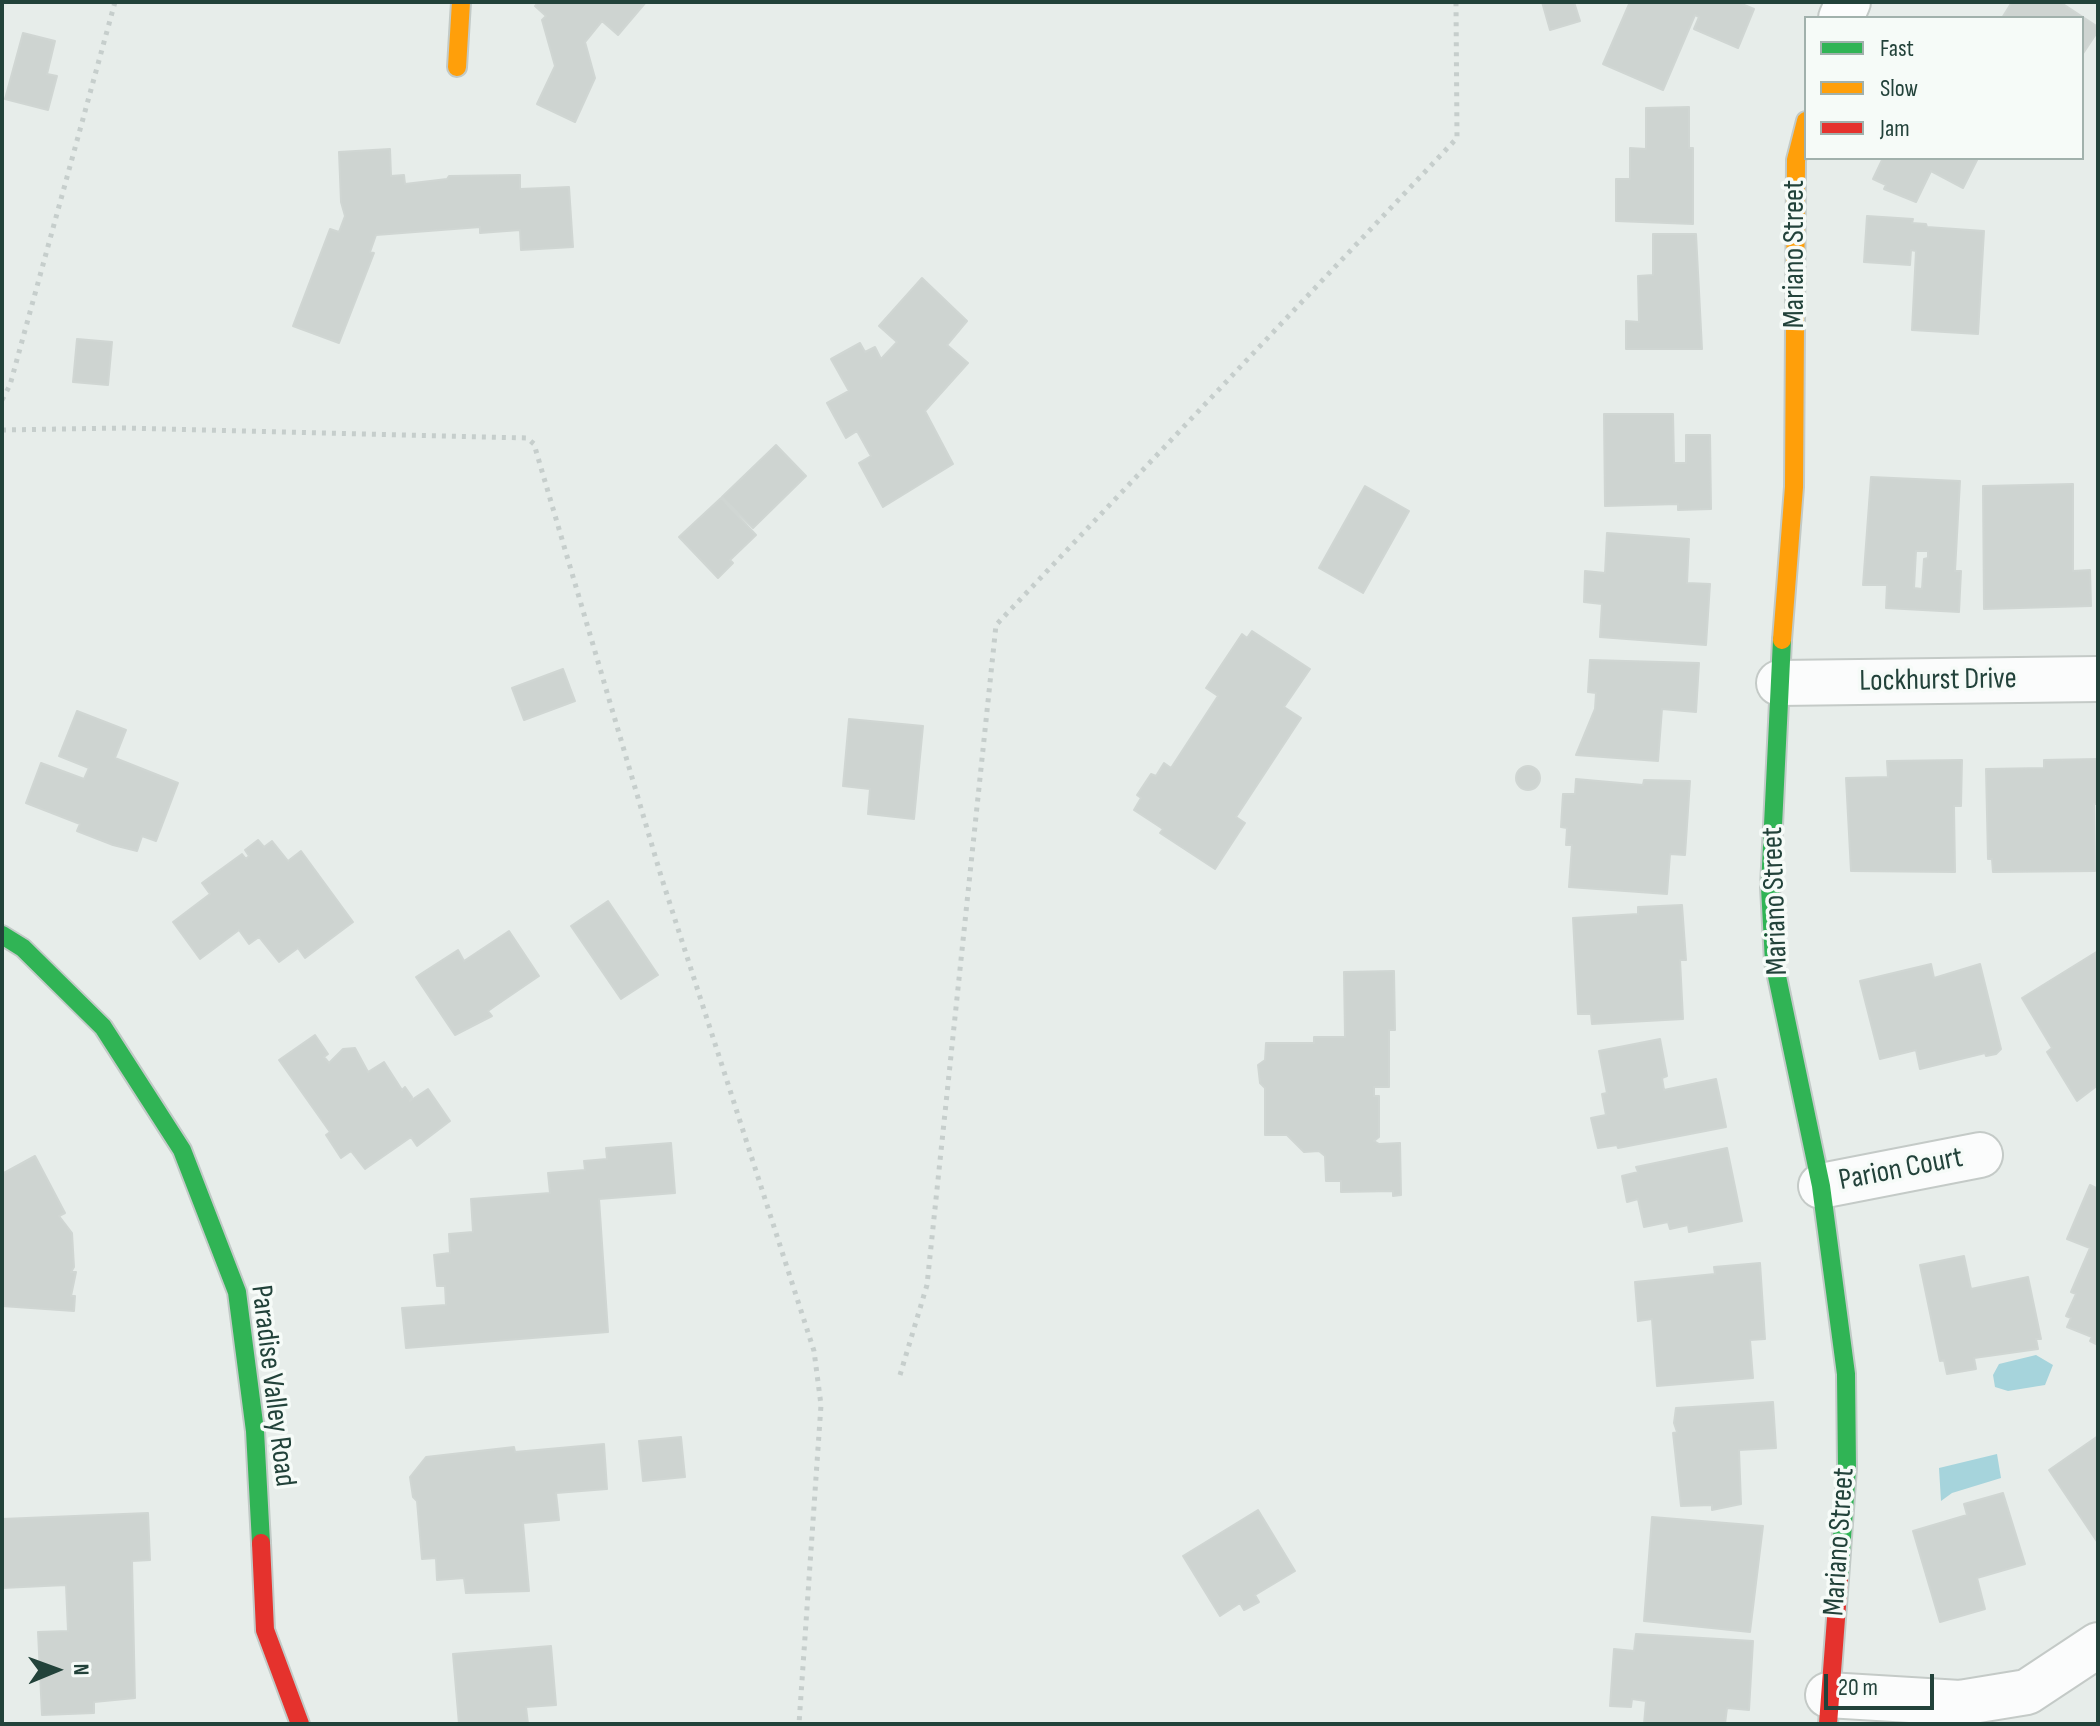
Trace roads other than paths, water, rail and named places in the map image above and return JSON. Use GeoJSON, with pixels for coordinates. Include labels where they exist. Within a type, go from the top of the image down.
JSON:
{"type":"FeatureCollection","features":[{"type":"Feature","properties":{"kind":"street"},"geometry":{"type":"LineString","coordinates":[[457,67],[461,2]]}},
{"type":"Feature","properties":{"kind":"street","name":"Mariano Street"},"geometry":{"type":"LineString","coordinates":[[1804,129],[1796,160],[1794,487],[1779,683],[1770,887],[1774,962],[1821,1186],[1846,1374],[1847,1437],[1828,1710]]}},
{"type":"Feature","properties":{"kind":"street","name":"Lockhurst Drive"},"geometry":{"type":"LineString","coordinates":[[1779,683],[2098,679]]}},
{"type":"Feature","properties":{"kind":"street","name":"Paradise Valley Road"},"geometry":{"type":"LineString","coordinates":[[2,935],[23,948],[103,1027],[182,1150],[237,1292],[255,1431],[265,1630],[300,1724]]}},
{"type":"Feature","properties":{"kind":"street","name":"Parion Court"},"geometry":{"type":"LineString","coordinates":[[1821,1186],[1980,1155]]}},
{"type":"Feature","properties":{"kind":"street"},"geometry":{"type":"LineString","coordinates":[[1828,1710],[1960,1703],[2027,1692],[2098,1645]]}},
{"type":"Feature","properties":{"kind":"water"},"geometry":{"type":"Polygon","coordinates":[[[2036,1355],[2053,1365],[2045,1385],[2008,1391],[1995,1387],[1993,1375],[1999,1364],[2036,1355]]]}},
{"type":"Feature","properties":{"kind":"water"},"geometry":{"type":"Polygon","coordinates":[[[1997,1454],[2001,1478],[1952,1493],[1941,1501],[1939,1468],[1997,1454]]]}}]}
